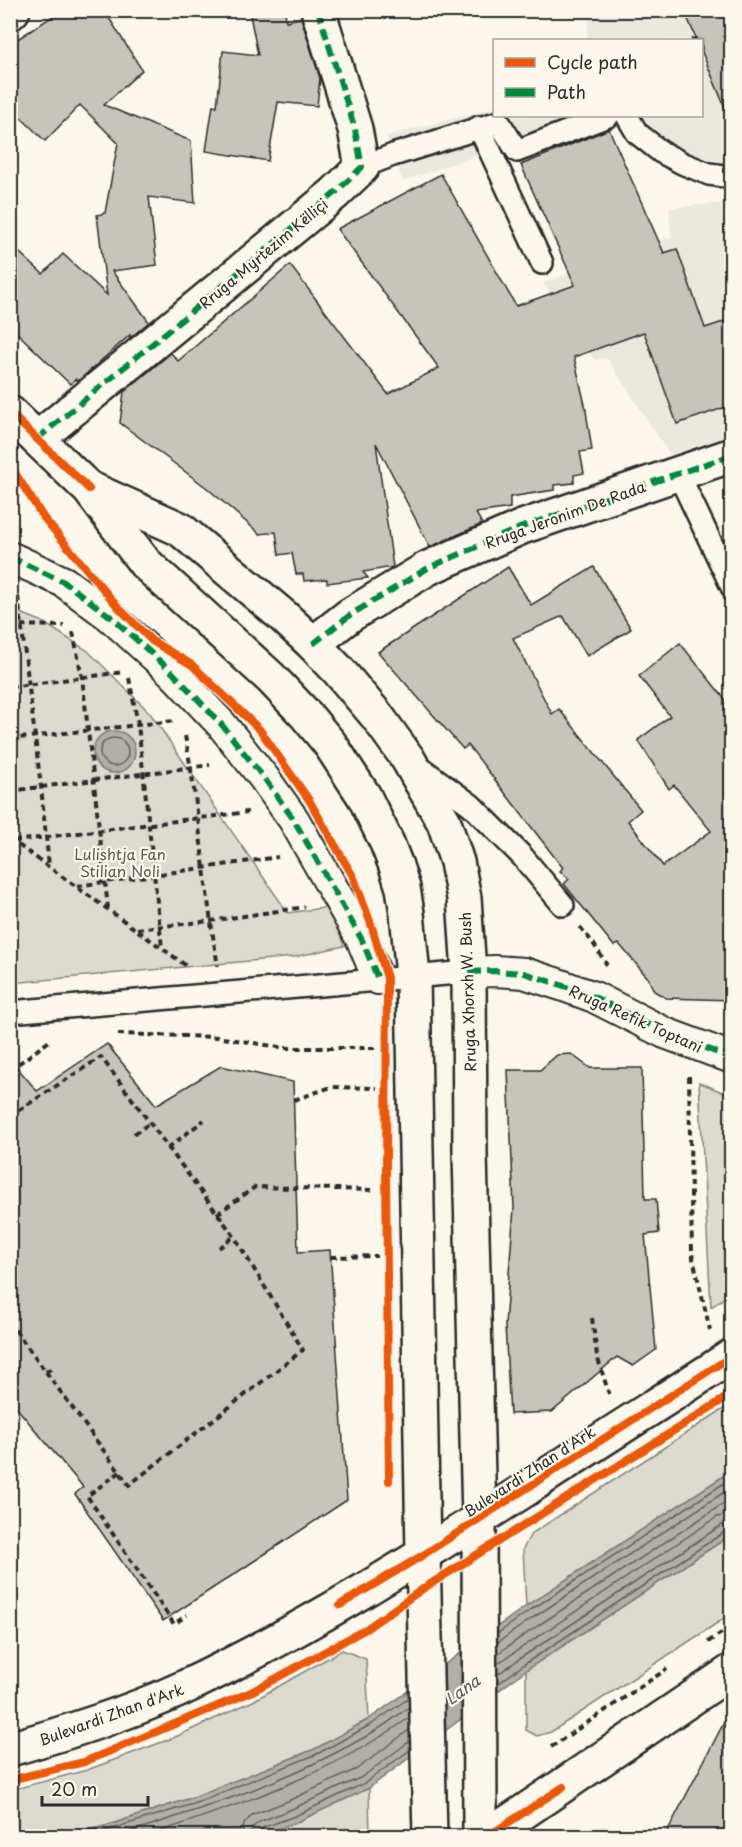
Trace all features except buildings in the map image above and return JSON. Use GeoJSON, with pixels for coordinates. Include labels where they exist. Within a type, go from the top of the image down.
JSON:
{"type":"FeatureCollection","features":[{"type":"Feature","properties":{"kind":"main road"},"geometry":{"type":"LineString","coordinates":[[318,10],[355,129],[362,167]]}},
{"type":"Feature","properties":{"kind":"main road","name":"Rruga Myrtezim Këlliçi"},"geometry":{"type":"LineString","coordinates":[[37,439],[317,208],[362,167]]}},
{"type":"Feature","properties":{"kind":"main road","name":"Rruga Xhorxh W. Bush"},"geometry":{"type":"LineString","coordinates":[[10,413],[89,489],[145,563],[271,678],[318,729],[349,772],[378,823],[396,866],[407,913],[413,976],[429,1829]]}},
{"type":"Feature","properties":{"kind":"main road","name":"Rruga Jeronim De Rada"},"geometry":{"type":"LineString","coordinates":[[313,644],[350,615],[428,568],[522,527],[732,455]]}},
{"type":"Feature","properties":{"kind":"main road","name":"Rruga Xhorxh W. Bush"},"geometry":{"type":"LineString","coordinates":[[89,489],[180,529],[313,644],[362,697],[408,759],[444,822],[455,854],[464,898],[469,972],[470,1153],[479,1519],[480,1836]]}},
{"type":"Feature","properties":{"kind":"main road","name":"Bulevardi Zhan d'Ark"},"geometry":{"type":"LineString","coordinates":[[10,1749],[80,1727],[180,1689],[286,1635],[423,1555],[479,1519],[721,1347]]}},
{"type":"Feature","properties":{"kind":"main road"},"geometry":{"type":"LineString","coordinates":[[488,1836],[732,1671]]}},
{"type":"Feature","properties":{"kind":"street"},"geometry":{"type":"LineString","coordinates":[[10,557],[64,582],[111,616],[172,672],[215,718],[285,808],[362,940],[378,979]]}},
{"type":"Feature","properties":{"kind":"street","name":"Rruga Refik Toptani"},"geometry":{"type":"LineString","coordinates":[[469,972],[495,971],[524,974],[552,982],[594,997],[644,1023],[732,1058]]}},
{"type":"Feature","properties":{"kind":"lane"},"geometry":{"type":"LineString","coordinates":[[362,167],[499,122],[517,151],[605,117]]}},
{"type":"Feature","properties":{"kind":"lane"},"geometry":{"type":"LineString","coordinates":[[628,117],[637,133],[661,152],[709,174],[732,177]]}},
{"type":"Feature","properties":{"kind":"lane"},"geometry":{"type":"LineString","coordinates":[[479,127],[542,263]]}},
{"type":"Feature","properties":{"kind":"lane"},"geometry":{"type":"LineString","coordinates":[[678,473],[732,587]]}},
{"type":"Feature","properties":{"kind":"lane"},"geometry":{"type":"LineString","coordinates":[[408,759],[471,805],[522,856],[562,905]]}},
{"type":"Feature","properties":{"kind":"lane"},"geometry":{"type":"LineString","coordinates":[[10,1012],[469,972]]}},
{"type":"Feature","properties":{"kind":"path"},"geometry":{"type":"LineString","coordinates":[[10,599],[18,601]]}},
{"type":"Feature","properties":{"kind":"path"},"geometry":{"type":"LineString","coordinates":[[20,624],[42,787],[49,866]]}},
{"type":"Feature","properties":{"kind":"path"},"geometry":{"type":"LineString","coordinates":[[71,626],[82,677],[108,908]]}},
{"type":"Feature","properties":{"kind":"path"},"geometry":{"type":"LineString","coordinates":[[10,687],[127,671],[138,724],[162,948]]}},
{"type":"Feature","properties":{"kind":"path"},"geometry":{"type":"LineString","coordinates":[[10,739],[138,724],[215,718]]}},
{"type":"Feature","properties":{"kind":"path"},"geometry":{"type":"LineString","coordinates":[[182,720],[198,818],[210,921],[223,993]]}},
{"type":"Feature","properties":{"kind":"path"},"geometry":{"type":"LineString","coordinates":[[10,791],[249,759]]}},
{"type":"Feature","properties":{"kind":"path"},"geometry":{"type":"LineString","coordinates":[[12,840],[285,808]]}},
{"type":"Feature","properties":{"kind":"path"},"geometry":{"type":"LineString","coordinates":[[12,840],[223,993]]}},
{"type":"Feature","properties":{"kind":"path"},"geometry":{"type":"LineString","coordinates":[[77,886],[312,852]]}},
{"type":"Feature","properties":{"kind":"path"},"geometry":{"type":"LineString","coordinates":[[137,929],[340,902]]}},
{"type":"Feature","properties":{"kind":"path"},"geometry":{"type":"LineString","coordinates":[[110,1034],[217,1037],[285,1048],[377,1048]]}},
{"type":"Feature","properties":{"kind":"path"},"geometry":{"type":"LineString","coordinates":[[10,1070],[57,1035],[46,1035]]}},
{"type":"Feature","properties":{"kind":"path"},"geometry":{"type":"LineString","coordinates":[[688,1042],[692,1254],[721,1347]]}},
{"type":"Feature","properties":{"kind":"path"},"geometry":{"type":"LineString","coordinates":[[10,1116],[101,1057],[234,1236],[303,1350],[129,1485],[10,1323]]}},
{"type":"Feature","properties":{"kind":"path"},"geometry":{"type":"LineString","coordinates":[[294,1100],[332,1086],[377,1088]]}},
{"type":"Feature","properties":{"kind":"path"},"geometry":{"type":"LineString","coordinates":[[168,1148],[204,1120]]}},
{"type":"Feature","properties":{"kind":"path"},"geometry":{"type":"LineString","coordinates":[[134,1134],[150,1123]]}},
{"type":"Feature","properties":{"kind":"path"},"geometry":{"type":"LineString","coordinates":[[217,1214],[255,1187],[376,1190]]}},
{"type":"Feature","properties":{"kind":"path"},"geometry":{"type":"LineString","coordinates":[[219,1248],[234,1236]]}},
{"type":"Feature","properties":{"kind":"path"},"geometry":{"type":"LineString","coordinates":[[331,1257],[376,1256]]}},
{"type":"Feature","properties":{"kind":"path"},"geometry":{"type":"LineString","coordinates":[[592,1318],[597,1356],[610,1397]]}},
{"type":"Feature","properties":{"kind":"path"},"geometry":{"type":"LineString","coordinates":[[46,1372],[53,1367]]}},
{"type":"Feature","properties":{"kind":"path"},"geometry":{"type":"LineString","coordinates":[[120,1472],[87,1496],[174,1624],[188,1615]]}},
{"type":"Feature","properties":{"kind":"path"},"geometry":{"type":"LineString","coordinates":[[703,1645],[732,1626]]}},
{"type":"Feature","properties":{"kind":"path"},"geometry":{"type":"LineString","coordinates":[[550,1747],[674,1664]]}},
{"type":"Feature","properties":{"kind":"shaded area"},"geometry":{"type":"Polygon","coordinates":[[[589,11],[731,11],[731,165],[682,151],[657,136],[638,117],[703,117],[703,39],[587,39],[589,11]]]}},
{"type":"Feature","properties":{"kind":"shaded area"},"geometry":{"type":"Polygon","coordinates":[[[493,108],[493,117],[589,117],[403,181],[386,136],[493,108]]]}},
{"type":"Feature","properties":{"kind":"shaded area"},"geometry":{"type":"Polygon","coordinates":[[[731,202],[731,434],[670,455],[607,358],[594,360],[543,283],[671,237],[669,208],[731,202]]]}},
{"type":"Feature","properties":{"kind":"green space","name":"Lulishtja Fan Stilian Noli"},"geometry":{"type":"Polygon","coordinates":[[[10,609],[41,621],[88,651],[150,713],[288,913],[330,907],[344,946],[294,957],[11,983],[10,609]]]}},
{"type":"Feature","properties":{"kind":"green space"},"geometry":{"type":"Polygon","coordinates":[[[699,1082],[731,1096],[731,1293],[711,1307],[699,1082]]]}},
{"type":"Feature","properties":{"kind":"green space"},"geometry":{"type":"Polygon","coordinates":[[[731,1404],[731,1471],[526,1606],[523,1549],[531,1534],[731,1404]]]}},
{"type":"Feature","properties":{"kind":"green space"},"geometry":{"type":"Polygon","coordinates":[[[731,1535],[731,1614],[551,1732],[537,1736],[526,1730],[526,1670],[731,1535]]]}},
{"type":"Feature","properties":{"kind":"green space"},"geometry":{"type":"Polygon","coordinates":[[[342,1650],[366,1659],[369,1719],[315,1749],[191,1798],[105,1826],[62,1836],[11,1836],[11,1790],[87,1770],[173,1738],[253,1701],[342,1650]]]}},
{"type":"Feature","properties":{"kind":"green space"},"geometry":{"type":"Polygon","coordinates":[[[369,1788],[370,1836],[257,1836],[297,1822],[369,1788]]]}},
{"type":"Feature","properties":{"kind":"water"},"geometry":{"type":"Polygon","coordinates":[[[114,731],[128,738],[135,752],[128,766],[114,773],[100,766],[93,752],[100,738],[114,731]]]}},
{"type":"Feature","properties":{"kind":"water","name":"Lana"},"geometry":{"type":"Polygon","coordinates":[[[731,1471],[731,1535],[526,1670],[369,1788],[297,1822],[257,1836],[62,1836],[106,1826],[191,1798],[315,1749],[369,1719],[526,1606],[731,1471]]]}},
{"type":"Feature","properties":{"kind":"marked path"},"geometry":{"type":"LineString","coordinates":[[10,13],[13,10]]}},
{"type":"Feature","properties":{"kind":"marked path"},"geometry":{"type":"LineString","coordinates":[[37,439],[334,194],[362,167],[355,129],[318,10]]}},
{"type":"Feature","properties":{"kind":"marked path"},"geometry":{"type":"LineString","coordinates":[[313,644],[350,615],[428,568],[522,527],[732,455]]}},
{"type":"Feature","properties":{"kind":"marked path"},"geometry":{"type":"LineString","coordinates":[[10,557],[64,582],[111,617],[172,672],[222,725],[294,820],[362,940],[378,979]]}},
{"type":"Feature","properties":{"kind":"marked path"},"geometry":{"type":"LineString","coordinates":[[469,972],[524,973],[561,985],[594,997],[665,1033],[732,1058]]}},
{"type":"Feature","properties":{"kind":"cycle path"},"geometry":{"type":"LineString","coordinates":[[10,413],[89,489]]}},
{"type":"Feature","properties":{"kind":"cycle path"},"geometry":{"type":"LineString","coordinates":[[10,465],[43,517],[118,607],[152,641],[192,665],[260,730],[309,800],[354,878],[387,978],[389,1481]]}},
{"type":"Feature","properties":{"kind":"cycle path"},"geometry":{"type":"LineString","coordinates":[[340,1605],[423,1555],[732,1356]]}},
{"type":"Feature","properties":{"kind":"cycle path"},"geometry":{"type":"LineString","coordinates":[[10,1780],[84,1762],[251,1692],[366,1629],[424,1588],[732,1394]]}},
{"type":"Feature","properties":{"kind":"cycle path"},"geometry":{"type":"LineString","coordinates":[[488,1836],[563,1787]]}}]}
